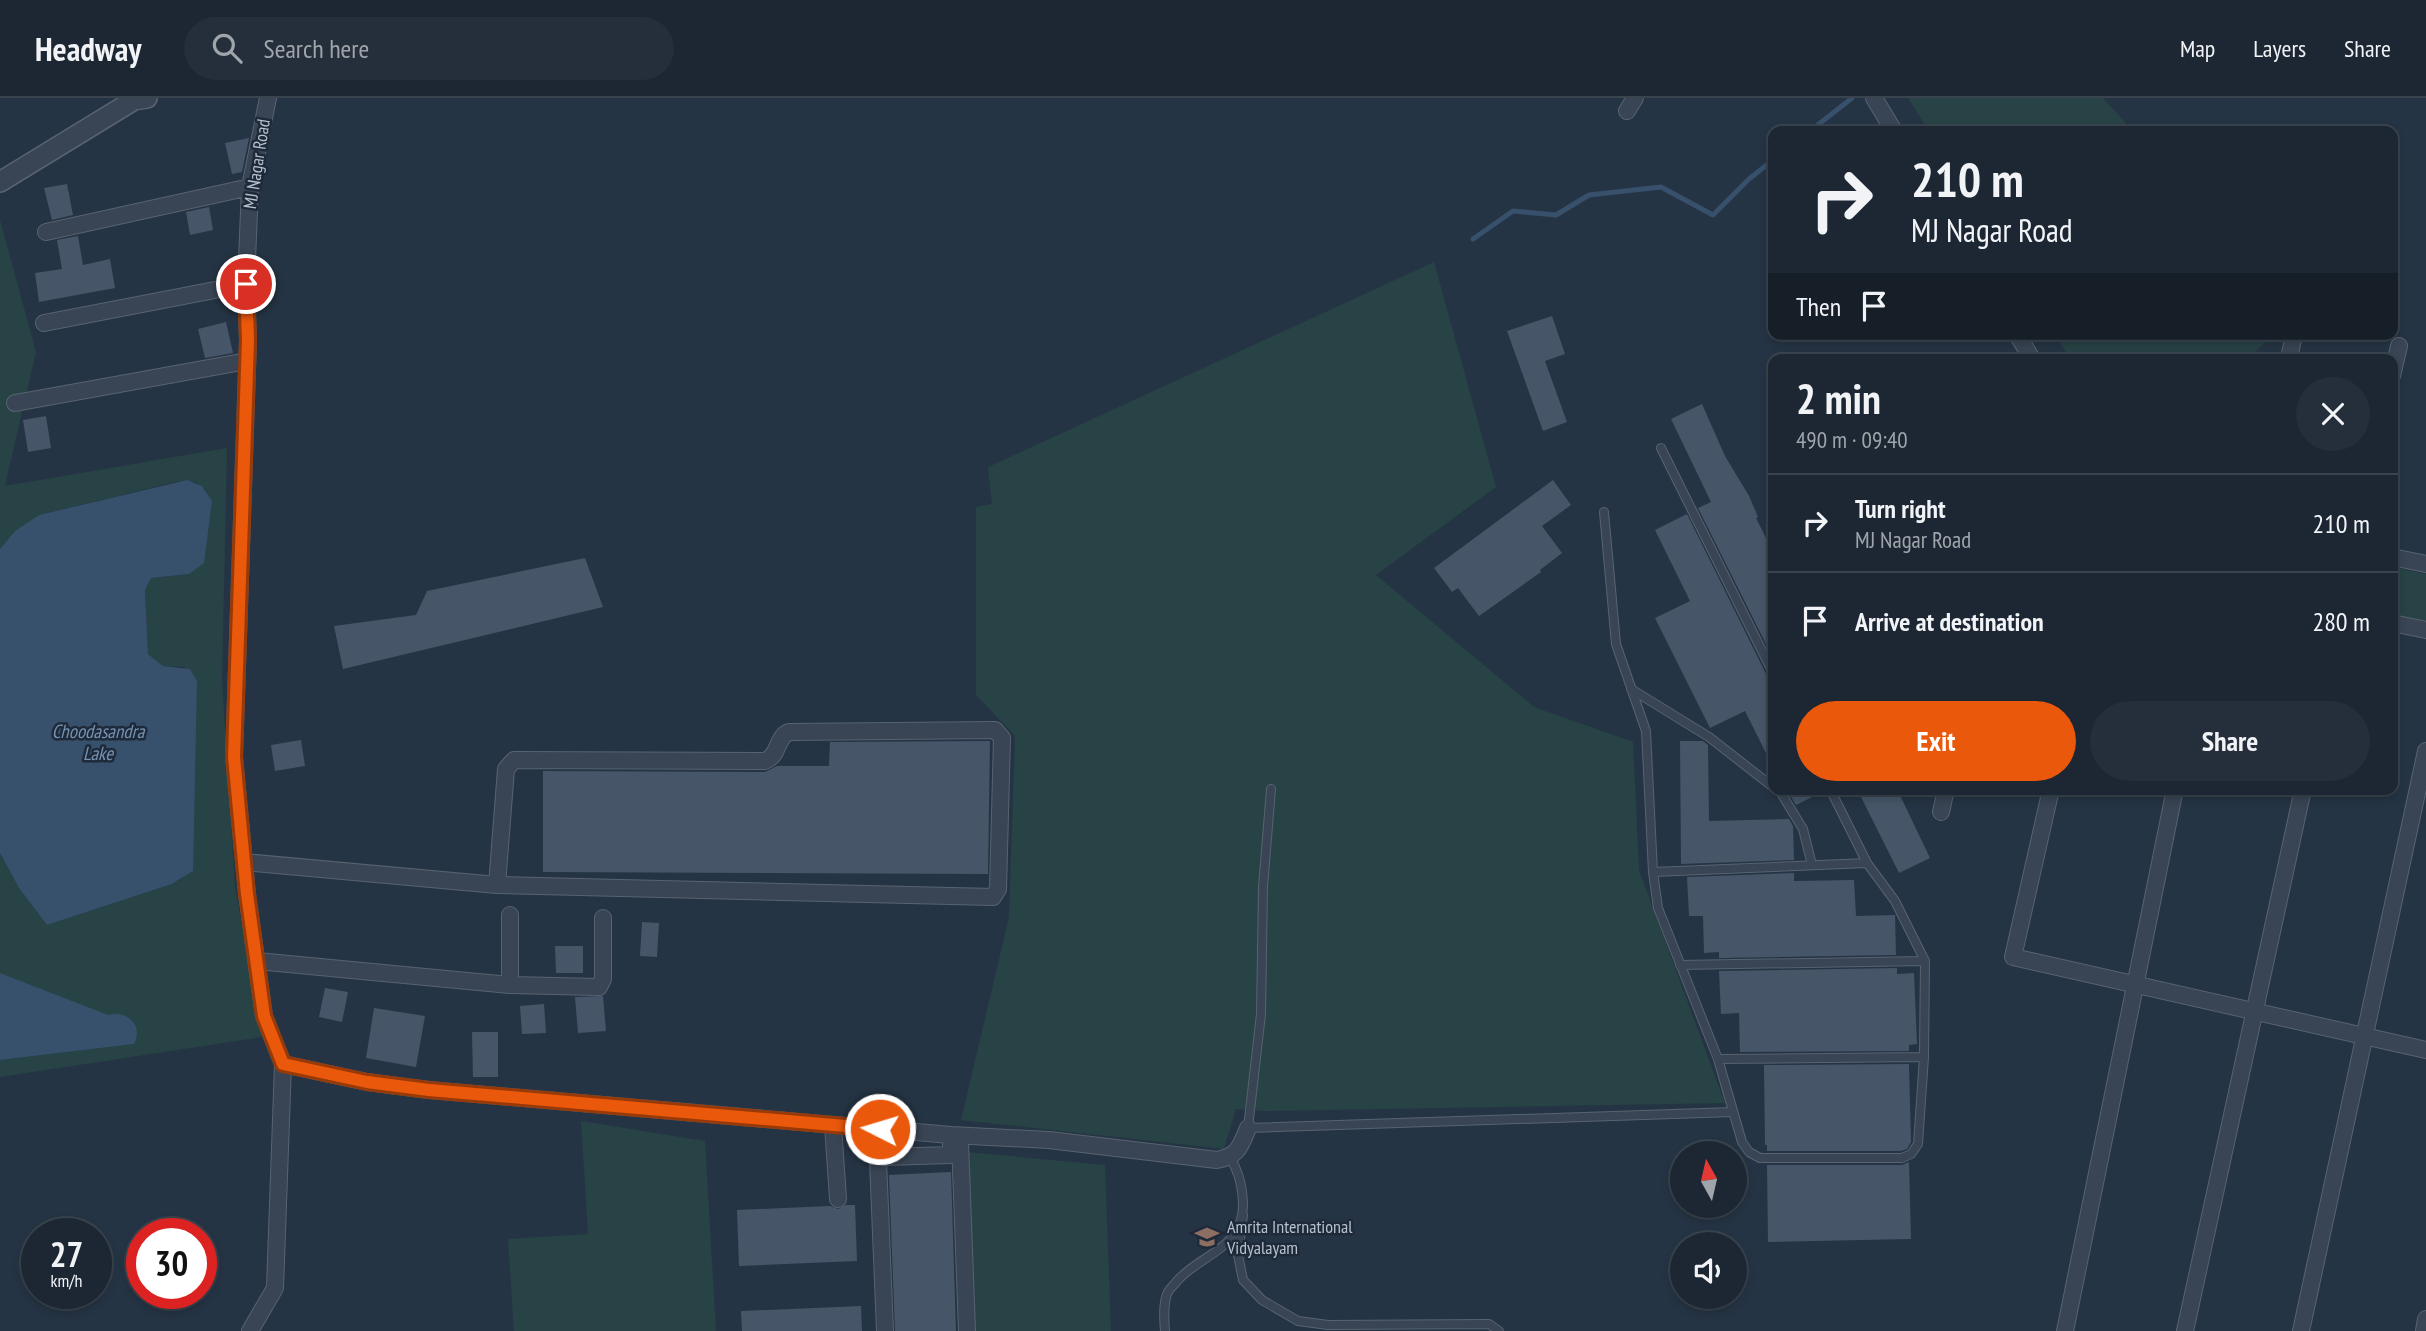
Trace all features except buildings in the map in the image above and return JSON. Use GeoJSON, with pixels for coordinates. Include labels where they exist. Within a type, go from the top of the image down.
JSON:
{"type":"FeatureCollection","features":[{"type":"Feature","properties":{"kind":"street"},"geometry":{"type":"LineString","coordinates":[[0,182],[134,100],[147,98]]}},
{"type":"Feature","properties":{"kind":"street","name":"MJ Nagar Road"},"geometry":{"type":"LineString","coordinates":[[268,98],[250,187],[234,757],[244,862],[264,1016],[283,1064]]}},
{"type":"Feature","properties":{"kind":"street"},"geometry":{"type":"LineString","coordinates":[[1874,98],[1891,126]]}},
{"type":"Feature","properties":{"kind":"street"},"geometry":{"type":"LineString","coordinates":[[46,232],[250,187]]}},
{"type":"Feature","properties":{"kind":"street"},"geometry":{"type":"LineString","coordinates":[[44,323],[246,284]]}},
{"type":"Feature","properties":{"kind":"street"},"geometry":{"type":"LineString","coordinates":[[2397,354],[2399,346]]}},
{"type":"Feature","properties":{"kind":"street"},"geometry":{"type":"LineString","coordinates":[[15,403],[247,361]]}},
{"type":"Feature","properties":{"kind":"street"},"geometry":{"type":"LineString","coordinates":[[2398,559],[2426,564]]}},
{"type":"Feature","properties":{"kind":"street"},"geometry":{"type":"LineString","coordinates":[[2398,624],[2426,630]]}},
{"type":"Feature","properties":{"kind":"street"},"geometry":{"type":"LineString","coordinates":[[244,862],[497,885],[993,897],[998,889],[1002,738],[995,730],[789,732],[782,737],[775,755],[765,761],[514,760],[506,769],[497,885]]}},
{"type":"Feature","properties":{"kind":"street"},"geometry":{"type":"LineString","coordinates":[[2301,1331],[2426,751]]}},
{"type":"Feature","properties":{"kind":"street"},"geometry":{"type":"LineString","coordinates":[[1941,811],[1945,795]]}},
{"type":"Feature","properties":{"kind":"street"},"geometry":{"type":"LineString","coordinates":[[2050,795],[2013,957],[2426,1050]]}},
{"type":"Feature","properties":{"kind":"street"},"geometry":{"type":"LineString","coordinates":[[2065,1331],[2174,795]]}},
{"type":"Feature","properties":{"kind":"street"},"geometry":{"type":"LineString","coordinates":[[2185,1331],[2302,795]]}},
{"type":"Feature","properties":{"kind":"street"},"geometry":{"type":"LineString","coordinates":[[510,915],[510,985]]}},
{"type":"Feature","properties":{"kind":"street"},"geometry":{"type":"LineString","coordinates":[[257,961],[510,985],[600,987],[603,979],[603,918]]}},
{"type":"Feature","properties":{"kind":"street"},"geometry":{"type":"LineString","coordinates":[[250,1331],[275,1288],[283,1064],[367,1082],[429,1090],[955,1136],[1049,1140],[1217,1160],[1230,1157],[1241,1146],[1248,1128]]}},
{"type":"Feature","properties":{"kind":"street"},"geometry":{"type":"LineString","coordinates":[[833,1125],[838,1199]]}},
{"type":"Feature","properties":{"kind":"street"},"geometry":{"type":"LineString","coordinates":[[955,1136],[967,1331]]}},
{"type":"Feature","properties":{"kind":"street"},"geometry":{"type":"LineString","coordinates":[[885,1331],[878,1160],[956,1155]]}},
{"type":"Feature","properties":{"kind":"street"},"geometry":{"type":"LineString","coordinates":[[2424,1331],[2426,1320]]}},
{"type":"Feature","properties":{"kind":"lane"},"geometry":{"type":"LineString","coordinates":[[1661,448],[1768,664]]}},
{"type":"Feature","properties":{"kind":"lane"},"geometry":{"type":"LineString","coordinates":[[1604,512],[1616,644],[1646,732],[1657,908],[1718,1059],[1742,1142],[1749,1152],[1760,1158],[1902,1158],[1911,1154],[1918,1144],[1924,1058],[1925,961],[1895,901],[1867,863],[1833,795]]}},
{"type":"Feature","properties":{"kind":"lane"},"geometry":{"type":"LineString","coordinates":[[1630,689],[1709,737],[1768,783]]}},
{"type":"Feature","properties":{"kind":"lane"},"geometry":{"type":"LineString","coordinates":[[1271,789],[1263,887],[1261,1014],[1248,1128],[1733,1112]]}},
{"type":"Feature","properties":{"kind":"lane"},"geometry":{"type":"LineString","coordinates":[[1782,795],[1803,829],[1812,865]]}},
{"type":"Feature","properties":{"kind":"lane"},"geometry":{"type":"LineString","coordinates":[[1653,872],[1867,863]]}},
{"type":"Feature","properties":{"kind":"lane"},"geometry":{"type":"LineString","coordinates":[[1680,965],[1925,961]]}},
{"type":"Feature","properties":{"kind":"lane"},"geometry":{"type":"LineString","coordinates":[[1718,1059],[1924,1058]]}},
{"type":"Feature","properties":{"kind":"lane"},"geometry":{"type":"LineString","coordinates":[[1230,1157],[1238,1170],[1242,1185],[1243,1215],[1238,1255],[1243,1280],[1262,1300],[1298,1321],[1328,1325],[1489,1324],[1499,1331]]}},
{"type":"Feature","properties":{"kind":"lane"},"geometry":{"type":"LineString","coordinates":[[1165,1331],[1164,1313],[1168,1291],[1184,1273],[1214,1254],[1236,1234],[1243,1215]]}},
{"type":"Feature","properties":{"kind":"green space"},"geometry":{"type":"Polygon","coordinates":[[[1908,98],[2103,98],[2128,126],[1926,126],[1908,98]]]}},
{"type":"Feature","properties":{"kind":"green space"},"geometry":{"type":"Polygon","coordinates":[[[0,220],[36,352],[5,486],[227,448],[222,680],[235,886],[262,1037],[0,1077],[0,1060],[134,1044],[108,1016],[0,973],[0,853],[19,888],[47,925],[183,878],[185,667],[163,666],[148,654],[145,590],[151,578],[189,574],[206,490],[195,482],[179,481],[39,515],[15,531],[0,549],[0,220]]]}},
{"type":"Feature","properties":{"kind":"green space"},"geometry":{"type":"Polygon","coordinates":[[[1434,262],[1496,487],[1376,575],[1534,707],[1633,742],[1639,870],[1725,1103],[1267,1111],[1236,1109],[1224,1149],[961,1120],[1009,917],[1015,736],[976,695],[976,507],[992,504],[988,467],[1434,262]]]}},
{"type":"Feature","properties":{"kind":"green space"},"geometry":{"type":"Polygon","coordinates":[[[2059,340],[2268,340],[2252,354],[2067,354],[2059,340]]]}},
{"type":"Feature","properties":{"kind":"green space"},"geometry":{"type":"Polygon","coordinates":[[[2398,568],[2426,574],[2426,621],[2398,615],[2398,568]]]}},
{"type":"Feature","properties":{"kind":"green space"},"geometry":{"type":"Polygon","coordinates":[[[581,1121],[705,1141],[716,1331],[514,1331],[508,1239],[588,1234],[581,1121]]]}},
{"type":"Feature","properties":{"kind":"green space"},"geometry":{"type":"Polygon","coordinates":[[[966,1152],[1105,1165],[1111,1331],[973,1331],[966,1152]]]}},
{"type":"Feature","properties":{"kind":"water","name":"Choodasandra Lake"},"geometry":{"type":"Polygon","coordinates":[[[187,480],[202,486],[212,501],[204,563],[189,574],[151,578],[145,590],[148,654],[163,666],[190,669],[197,681],[193,871],[172,884],[47,925],[19,888],[0,853],[0,549],[15,531],[39,515],[187,480]]]}},
{"type":"Feature","properties":{"kind":"water"},"geometry":{"type":"Polygon","coordinates":[[[0,973],[108,1015],[127,1017],[132,1020],[137,1031],[134,1044],[0,1060],[0,973]]]}},
{"type":"Feature","properties":{"kind":"waterway"},"geometry":{"type":"LineString","coordinates":[[1816,126],[1852,98]]}},
{"type":"Feature","properties":{"kind":"waterway"},"geometry":{"type":"LineString","coordinates":[[1473,239],[1513,211],[1556,215],[1589,195],[1661,187],[1713,215],[1768,164]]}},
{"type":"Feature","properties":{"kind":"place","name":"Amrita International Vidyalayam"},"geometry":{"type":"Point","coordinates":[1207,1237]}},
{"type":"Feature","properties":{"kind":"route"},"geometry":{"type":"LineString","coordinates":[[246,284],[248,340],[234,757],[247,894],[264,1016],[283,1064],[367,1082],[429,1090],[880,1129]]}}]}
